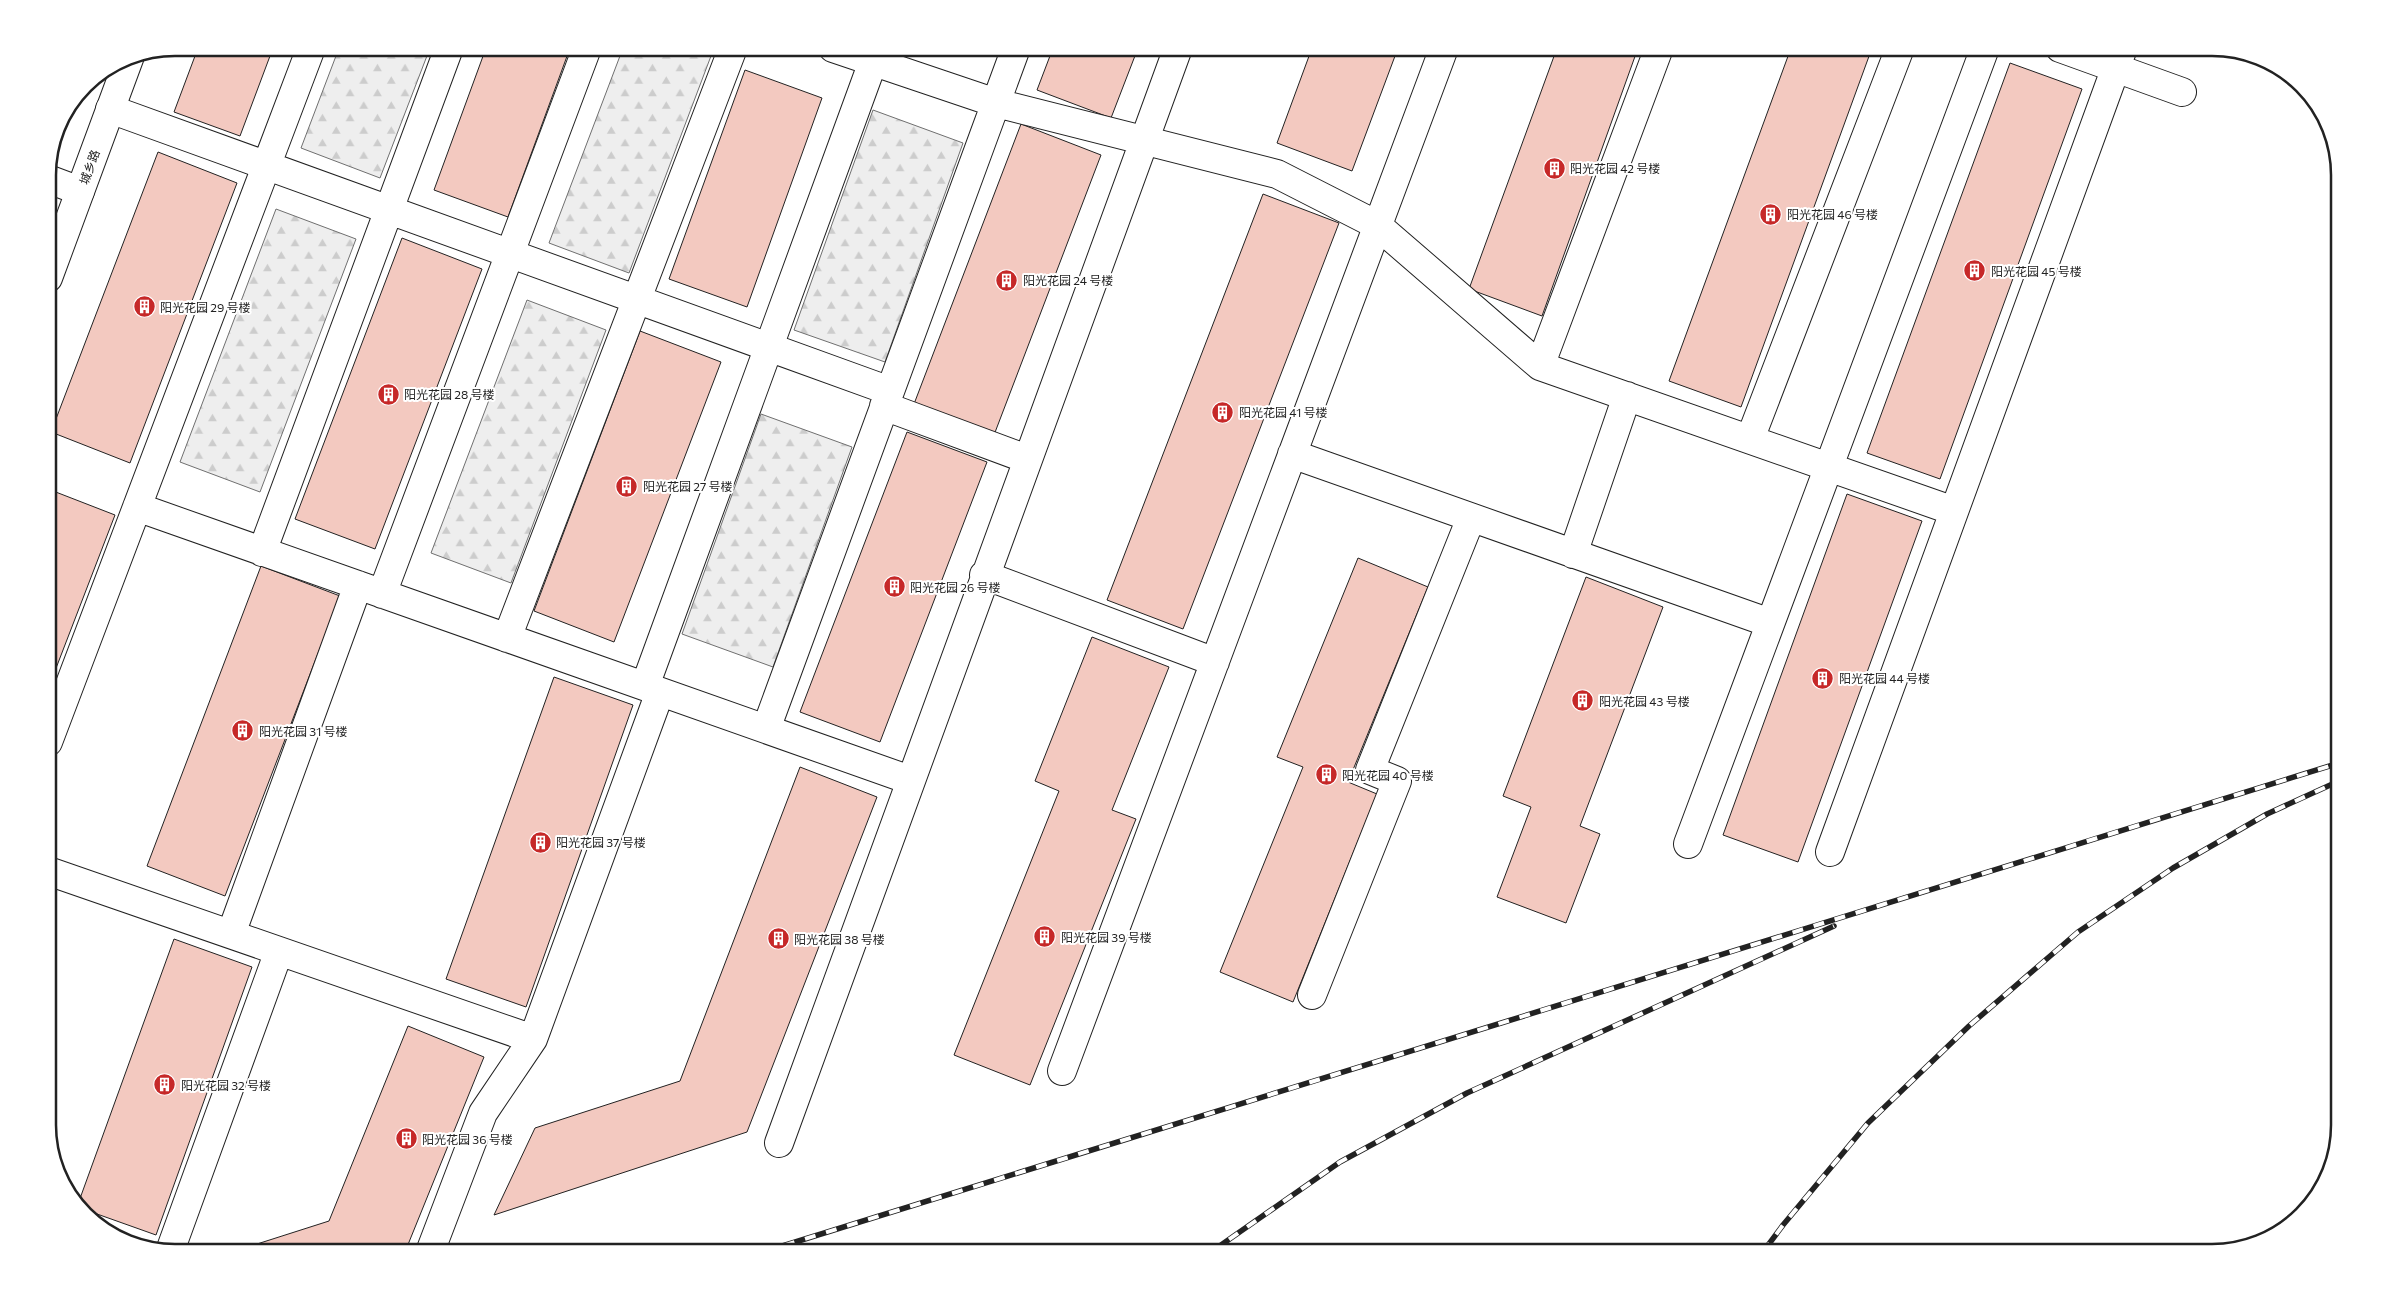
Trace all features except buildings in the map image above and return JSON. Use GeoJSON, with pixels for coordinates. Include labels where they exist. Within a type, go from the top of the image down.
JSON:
{"type":"FeatureCollection","features":[{"type":"Feature","properties":{"kind":"street"},"geometry":{"type":"LineString","coordinates":[[1062,1071],[1441,56]]}},
{"type":"Feature","properties":{"kind":"street"},"geometry":{"type":"LineString","coordinates":[[1540,366],[1656,56]]}},
{"type":"Feature","properties":{"kind":"street"},"geometry":{"type":"LineString","coordinates":[[1750,439],[1897,56]]}},
{"type":"Feature","properties":{"kind":"street"},"geometry":{"type":"LineString","coordinates":[[1688,844],[1982,56]]}},
{"type":"Feature","properties":{"kind":"street"},"geometry":{"type":"LineString","coordinates":[[57,718],[308,57]]}},
{"type":"Feature","properties":{"kind":"street"},"geometry":{"type":"LineString","coordinates":[[262,552],[446,57]]}},
{"type":"Feature","properties":{"kind":"street"},"geometry":{"type":"LineString","coordinates":[[231,934],[370,590],[510,253],[584,57]]}},
{"type":"Feature","properties":{"kind":"street"},"geometry":{"type":"LineString","coordinates":[[507,638],[731,57]]}},
{"type":"Feature","properties":{"kind":"street"},"geometry":{"type":"LineString","coordinates":[[433,1244],[483,1113],[533,1039],[769,347],[875,57]]}},
{"type":"Feature","properties":{"kind":"street"},"geometry":{"type":"LineString","coordinates":[[882,57],[996,103],[1278,174],[1377,225],[1540,366],[1954,511]]}},
{"type":"Feature","properties":{"kind":"street"},"geometry":{"type":"LineString","coordinates":[[766,729],[1013,57]]}},
{"type":"Feature","properties":{"kind":"street"},"geometry":{"type":"LineString","coordinates":[[779,1143],[984,575],[1175,57]]}},
{"type":"Feature","properties":{"kind":"street"},"geometry":{"type":"LineString","coordinates":[[1830,852],[2119,58],[2182,92]]}},
{"type":"Feature","properties":{"kind":"street","name":"城乡路"},"geometry":{"type":"LineString","coordinates":[[57,253],[126,67]]}},
{"type":"Feature","properties":{"kind":"street"},"geometry":{"type":"LineString","coordinates":[[110,109],[769,347],[1027,459]]}},
{"type":"Feature","properties":{"kind":"street"},"geometry":{"type":"LineString","coordinates":[[57,182],[80,190]]}},
{"type":"Feature","properties":{"kind":"street"},"geometry":{"type":"LineString","coordinates":[[1573,554],[1627,396]]}},
{"type":"Feature","properties":{"kind":"street"},"geometry":{"type":"LineString","coordinates":[[1292,454],[1770,623]]}},
{"type":"Feature","properties":{"kind":"street"},"geometry":{"type":"LineString","coordinates":[[137,508],[910,780]]}},
{"type":"Feature","properties":{"kind":"street"},"geometry":{"type":"LineString","coordinates":[[1312,995],[1398,781],[1370,770],[1471,518]]}},
{"type":"Feature","properties":{"kind":"street"},"geometry":{"type":"LineString","coordinates":[[984,575],[1215,662]]}},
{"type":"Feature","properties":{"kind":"street"},"geometry":{"type":"LineString","coordinates":[[57,874],[533,1039]]}},
{"type":"Feature","properties":{"kind":"street"},"geometry":{"type":"LineString","coordinates":[[173,1244],[279,951]]}},
{"type":"Feature","properties":{"kind":"green space"},"geometry":{"type":"Polygon","coordinates":[[[336,57],[427,57],[380,178],[301,148],[336,57]]]}},
{"type":"Feature","properties":{"kind":"green space"},"geometry":{"type":"Polygon","coordinates":[[[620,57],[711,57],[629,273],[549,243],[620,57]]]}},
{"type":"Feature","properties":{"kind":"green space"},"geometry":{"type":"Polygon","coordinates":[[[873,110],[963,143],[885,362],[794,330],[873,110]]]}},
{"type":"Feature","properties":{"kind":"green space"},"geometry":{"type":"Polygon","coordinates":[[[276,209],[356,239],[260,492],[180,462],[276,209]]]}},
{"type":"Feature","properties":{"kind":"green space"},"geometry":{"type":"Polygon","coordinates":[[[527,300],[606,330],[511,583],[431,553],[527,300]]]}},
{"type":"Feature","properties":{"kind":"green space"},"geometry":{"type":"Polygon","coordinates":[[[761,414],[852,447],[773,667],[682,634],[761,414]]]}},
{"type":"Feature","properties":{"kind":"railway"},"geometry":{"type":"LineString","coordinates":[[789,1244],[2331,766]]}},
{"type":"Feature","properties":{"kind":"railway"},"geometry":{"type":"LineString","coordinates":[[1769,1244],[1868,1123],[1969,1026],[2078,932],[2173,868],[2267,814],[2331,785]]}},
{"type":"Feature","properties":{"kind":"railway"},"geometry":{"type":"LineString","coordinates":[[1222,1244],[1340,1162],[1467,1093],[1834,926]]}},
{"type":"Feature","properties":{"kind":"place","name":"阳光花园 42 号楼"},"geometry":{"type":"Point","coordinates":[1554,168]}},
{"type":"Feature","properties":{"kind":"place","name":"阳光花园 46 号楼"},"geometry":{"type":"Point","coordinates":[1771,214]}},
{"type":"Feature","properties":{"kind":"place","name":"阳光花园 45 号楼"},"geometry":{"type":"Point","coordinates":[1975,271]}},
{"type":"Feature","properties":{"kind":"place","name":"阳光花园 24 号楼"},"geometry":{"type":"Point","coordinates":[1007,280]}},
{"type":"Feature","properties":{"kind":"place","name":"阳光花园 29 号楼"},"geometry":{"type":"Point","coordinates":[144,307]}},
{"type":"Feature","properties":{"kind":"place","name":"阳光花园 28 号楼"},"geometry":{"type":"Point","coordinates":[388,394]}},
{"type":"Feature","properties":{"kind":"place","name":"阳光花园 41 号楼"},"geometry":{"type":"Point","coordinates":[1223,412]}},
{"type":"Feature","properties":{"kind":"place","name":"阳光花园 27 号楼"},"geometry":{"type":"Point","coordinates":[627,486]}},
{"type":"Feature","properties":{"kind":"place","name":"阳光花园 26 号楼"},"geometry":{"type":"Point","coordinates":[894,587]}},
{"type":"Feature","properties":{"kind":"place","name":"阳光花园 44 号楼"},"geometry":{"type":"Point","coordinates":[1823,678]}},
{"type":"Feature","properties":{"kind":"place","name":"阳光花园 43 号楼"},"geometry":{"type":"Point","coordinates":[1583,701]}},
{"type":"Feature","properties":{"kind":"place","name":"阳光花园 31 号楼"},"geometry":{"type":"Point","coordinates":[243,731]}},
{"type":"Feature","properties":{"kind":"place","name":"阳光花园 40 号楼"},"geometry":{"type":"Point","coordinates":[1326,775]}},
{"type":"Feature","properties":{"kind":"place","name":"阳光花园 37 号楼"},"geometry":{"type":"Point","coordinates":[540,842]}},
{"type":"Feature","properties":{"kind":"place","name":"阳光花园 39 号楼"},"geometry":{"type":"Point","coordinates":[1045,937]}},
{"type":"Feature","properties":{"kind":"place","name":"阳光花园 38 号楼"},"geometry":{"type":"Point","coordinates":[778,939]}},
{"type":"Feature","properties":{"kind":"place","name":"阳光花园 32 号楼"},"geometry":{"type":"Point","coordinates":[165,1085]}},
{"type":"Feature","properties":{"kind":"place","name":"阳光花园 36 号楼"},"geometry":{"type":"Point","coordinates":[406,1139]}}]}
